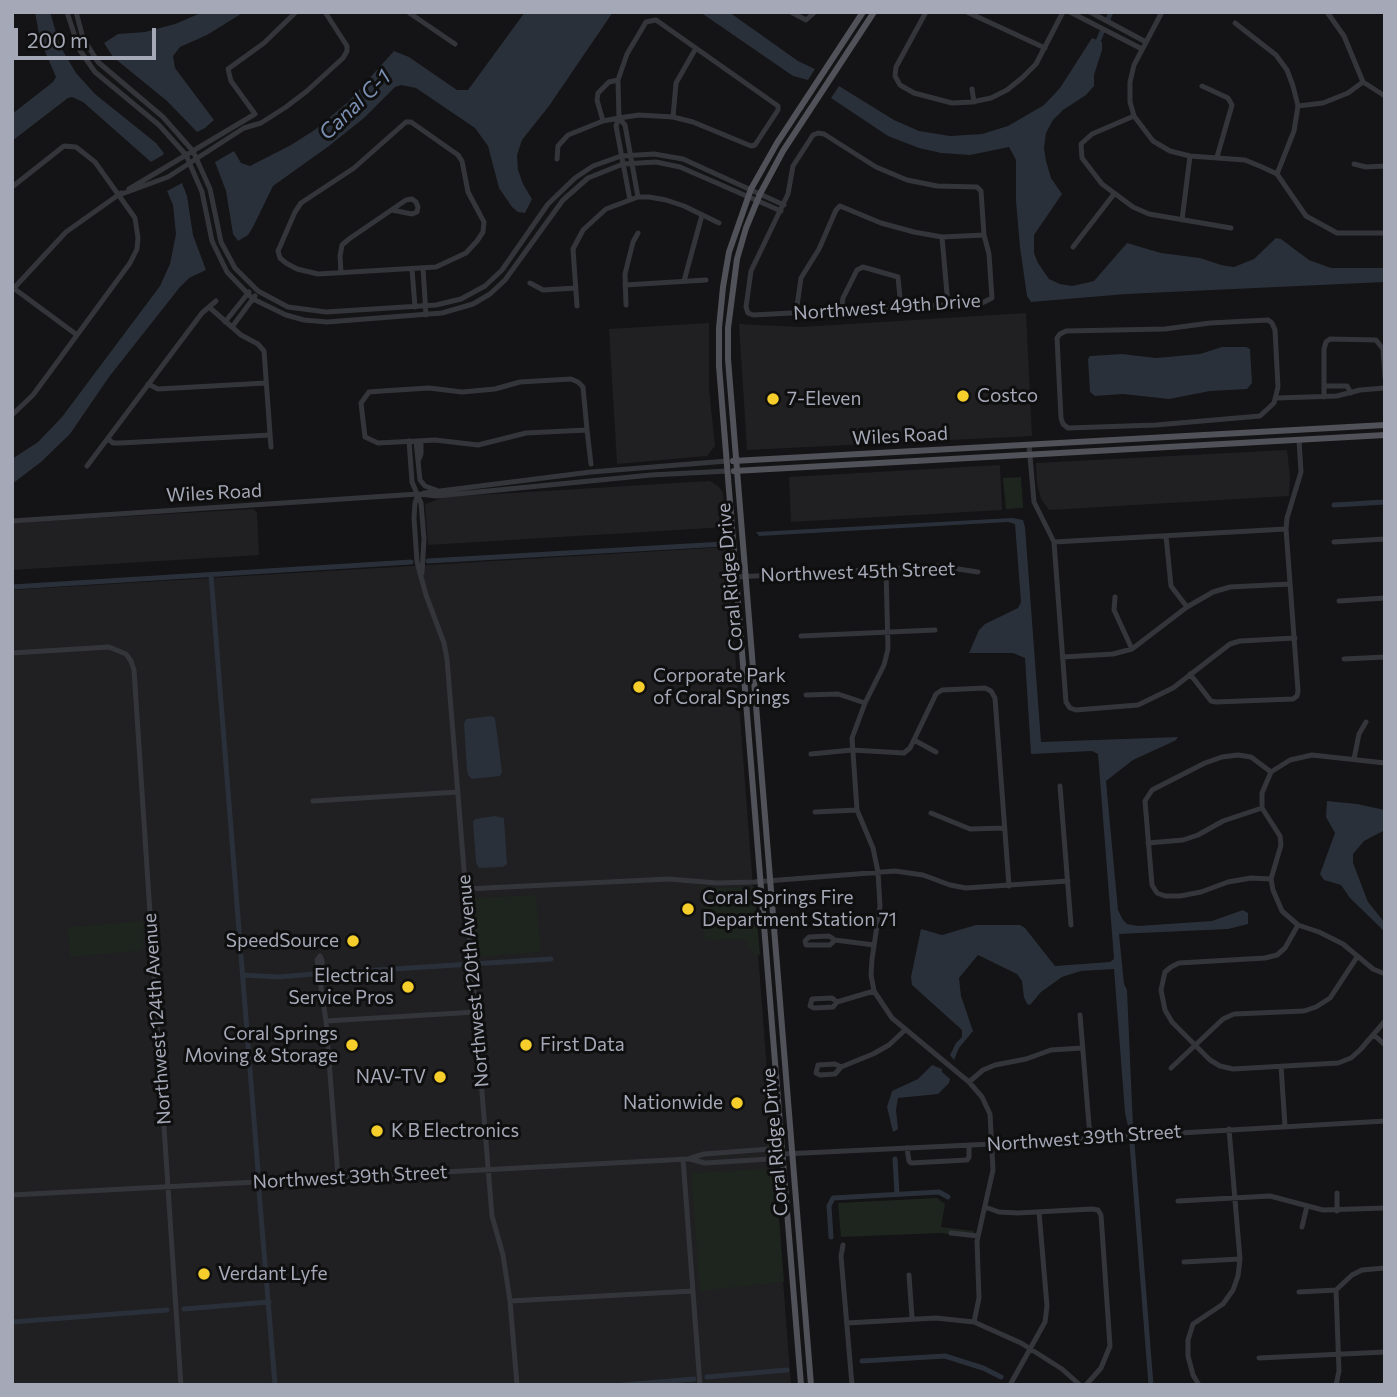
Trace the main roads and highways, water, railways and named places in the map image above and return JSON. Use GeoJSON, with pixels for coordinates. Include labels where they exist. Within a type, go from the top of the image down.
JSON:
{"type":"FeatureCollection","features":[{"type":"Feature","properties":{"kind":"main road","name":"Coral Ridge Drive"},"geometry":{"type":"LineString","coordinates":[[801,1385],[727,461],[719,351],[720,306],[729,252],[750,193],[772,152],[863,12]]}},
{"type":"Feature","properties":{"kind":"main road","name":"Coral Ridge Drive"},"geometry":{"type":"LineString","coordinates":[[811,1385],[728,359],[729,315],[740,249],[758,197],[783,151],[874,12]]}},
{"type":"Feature","properties":{"kind":"main road","name":"Wiles Road"},"geometry":{"type":"LineString","coordinates":[[727,461],[1385,425]]}},
{"type":"Feature","properties":{"kind":"main road"},"geometry":{"type":"LineString","coordinates":[[1299,440],[1310,429]]}},
{"type":"Feature","properties":{"kind":"main road","name":"Wiles Road"},"geometry":{"type":"LineString","coordinates":[[728,471],[1385,435]]}},
{"type":"Feature","properties":{"kind":"main road"},"geometry":{"type":"LineString","coordinates":[[794,1289],[804,1304]]}},
{"type":"Feature","properties":{"kind":"water"},"geometry":{"type":"Polygon","coordinates":[[[35,12],[50,12],[60,46],[76,73],[95,94],[156,143],[163,155],[151,162],[83,102],[72,97],[12,141],[12,114],[56,77],[40,40],[35,12]]]}},
{"type":"Feature","properties":{"kind":"water"},"geometry":{"type":"Polygon","coordinates":[[[203,12],[244,12],[207,35],[180,47],[173,56],[175,68],[214,120],[197,132],[167,101],[113,57],[104,43],[118,34],[145,32],[175,24],[203,12]]]}},
{"type":"Feature","properties":{"kind":"water"},"geometry":{"type":"Polygon","coordinates":[[[525,12],[613,12],[549,106],[522,140],[517,155],[518,170],[532,199],[525,213],[512,207],[499,188],[488,146],[475,128],[416,88],[401,85],[395,87],[364,118],[329,146],[273,186],[248,235],[238,241],[233,234],[226,191],[215,162],[234,151],[241,163],[250,166],[291,145],[316,129],[348,102],[394,51],[409,57],[457,90],[468,90],[525,12]]]}},
{"type":"Feature","properties":{"kind":"water"},"geometry":{"type":"Polygon","coordinates":[[[700,12],[729,12],[798,61],[815,69],[808,80],[793,76],[700,12]]]}},
{"type":"Feature","properties":{"kind":"water"},"geometry":{"type":"Polygon","coordinates":[[[1092,38],[1102,42],[1094,86],[1086,95],[1063,110],[1046,133],[1046,161],[1051,178],[1062,194],[1034,235],[1034,253],[1049,279],[1072,286],[1094,281],[1127,243],[1161,253],[1200,258],[1234,267],[1254,259],[1276,238],[1309,260],[1331,268],[1385,268],[1385,282],[1126,294],[1031,302],[1027,296],[1020,247],[1016,160],[1009,147],[970,155],[919,148],[888,136],[831,98],[839,86],[894,120],[919,131],[950,136],[982,134],[1008,126],[1044,105],[1060,88],[1092,38]]]}},
{"type":"Feature","properties":{"kind":"water"},"geometry":{"type":"Polygon","coordinates":[[[182,183],[187,196],[193,235],[206,270],[189,278],[180,287],[109,377],[70,434],[41,462],[12,484],[12,459],[38,442],[62,417],[160,286],[170,264],[176,234],[173,205],[167,191],[182,183]]]}},
{"type":"Feature","properties":{"kind":"water"},"geometry":{"type":"Polygon","coordinates":[[[1222,347],[1250,349],[1252,383],[1247,389],[1210,391],[1169,399],[1123,394],[1095,396],[1090,392],[1090,356],[1122,354],[1156,358],[1200,354],[1222,347]]]}},
{"type":"Feature","properties":{"kind":"water"},"geometry":{"type":"Polygon","coordinates":[[[1012,518],[1023,520],[1025,527],[1041,742],[1178,737],[1133,760],[1106,781],[1118,910],[1123,920],[1127,924],[1138,926],[1212,921],[1243,910],[1248,913],[1248,924],[1228,929],[1119,934],[1124,984],[1127,990],[1133,1126],[1128,1126],[1125,1113],[1114,969],[1081,971],[1062,977],[1041,992],[1030,1005],[1024,997],[1022,981],[1017,974],[978,955],[959,978],[961,996],[973,1031],[959,1048],[954,1060],[950,1055],[962,1037],[962,1030],[912,985],[911,977],[921,929],[942,935],[976,925],[1020,925],[1055,966],[1110,962],[1114,959],[1098,754],[1092,751],[1031,754],[1025,658],[1013,653],[969,653],[979,630],[985,624],[1018,608],[1021,602],[1015,524],[1008,522],[759,536],[756,532],[1012,518]]]}},
{"type":"Feature","properties":{"kind":"water"},"geometry":{"type":"Polygon","coordinates":[[[491,716],[495,718],[502,772],[500,776],[472,779],[467,770],[464,724],[466,719],[491,716]]]}},
{"type":"Feature","properties":{"kind":"water"},"geometry":{"type":"Polygon","coordinates":[[[1327,801],[1385,810],[1385,830],[1364,841],[1353,854],[1353,863],[1368,902],[1385,923],[1385,932],[1350,898],[1341,885],[1324,880],[1320,874],[1335,833],[1326,817],[1327,801]]]}},
{"type":"Feature","properties":{"kind":"water"},"geometry":{"type":"Polygon","coordinates":[[[495,816],[504,818],[507,864],[503,867],[479,868],[476,862],[473,822],[475,819],[495,816]]]}},
{"type":"Feature","properties":{"kind":"water"},"geometry":{"type":"Polygon","coordinates":[[[932,1065],[942,1069],[950,1079],[949,1083],[938,1094],[898,1098],[898,1129],[893,1132],[887,1107],[892,1091],[918,1079],[932,1065]]]}},
{"type":"Feature","properties":{"kind":"waterway","name":"Canal C-1"},"geometry":{"type":"LineString","coordinates":[[1108,19],[1111,12]]}},
{"type":"Feature","properties":{"kind":"waterway","name":"Canal C-1"},"geometry":{"type":"LineString","coordinates":[[1097,44],[1102,32]]}},
{"type":"Feature","properties":{"kind":"waterway"},"geometry":{"type":"LineString","coordinates":[[1334,505],[1385,502]]}},
{"type":"Feature","properties":{"kind":"waterway"},"geometry":{"type":"LineString","coordinates":[[428,561],[723,544]]}},
{"type":"Feature","properties":{"kind":"waterway"},"geometry":{"type":"LineString","coordinates":[[12,587],[411,562]]}},
{"type":"Feature","properties":{"kind":"waterway"},"geometry":{"type":"LineString","coordinates":[[211,575],[258,1171]]}},
{"type":"Feature","properties":{"kind":"waterway"},"geometry":{"type":"LineString","coordinates":[[330,973],[551,959]]}},
{"type":"Feature","properties":{"kind":"waterway"},"geometry":{"type":"LineString","coordinates":[[244,975],[279,977],[313,974]]}},
{"type":"Feature","properties":{"kind":"waterway"},"geometry":{"type":"LineString","coordinates":[[1132,1143],[1151,1385]]}},
{"type":"Feature","properties":{"kind":"waterway"},"geometry":{"type":"LineString","coordinates":[[895,1159],[897,1194]]}},
{"type":"Feature","properties":{"kind":"waterway"},"geometry":{"type":"LineString","coordinates":[[259,1191],[275,1385]]}},
{"type":"Feature","properties":{"kind":"waterway"},"geometry":{"type":"LineString","coordinates":[[831,1237],[829,1206],[833,1198],[939,1192],[948,1197]]}},
{"type":"Feature","properties":{"kind":"waterway"},"geometry":{"type":"LineString","coordinates":[[184,1309],[269,1302]]}},
{"type":"Feature","properties":{"kind":"waterway"},"geometry":{"type":"LineString","coordinates":[[12,1322],[167,1310]]}},
{"type":"Feature","properties":{"kind":"waterway"},"geometry":{"type":"LineString","coordinates":[[862,1361],[945,1356],[983,1368],[1001,1377]]}},
{"type":"Feature","properties":{"kind":"waterway"},"geometry":{"type":"LineString","coordinates":[[707,1377],[787,1370]]}},
{"type":"Feature","properties":{"kind":"waterway"},"geometry":{"type":"LineString","coordinates":[[623,1385],[694,1379]]}},
{"type":"Feature","properties":{"kind":"place","name":"Costco"},"geometry":{"type":"Point","coordinates":[963,396]}},
{"type":"Feature","properties":{"kind":"place","name":"7-Eleven"},"geometry":{"type":"Point","coordinates":[773,399]}},
{"type":"Feature","properties":{"kind":"place","name":"Corporate Park of Coral Springs"},"geometry":{"type":"Point","coordinates":[639,687]}},
{"type":"Feature","properties":{"kind":"place","name":"Coral Springs Fire Department Station 71"},"geometry":{"type":"Point","coordinates":[688,909]}},
{"type":"Feature","properties":{"kind":"place","name":"SpeedSource"},"geometry":{"type":"Point","coordinates":[353,941]}},
{"type":"Feature","properties":{"kind":"place","name":"Electrical Service Pros"},"geometry":{"type":"Point","coordinates":[408,987]}},
{"type":"Feature","properties":{"kind":"place","name":"Coral Springs Moving & Storage"},"geometry":{"type":"Point","coordinates":[352,1045]}},
{"type":"Feature","properties":{"kind":"place","name":"First Data"},"geometry":{"type":"Point","coordinates":[526,1045]}},
{"type":"Feature","properties":{"kind":"place","name":"NAV-TV"},"geometry":{"type":"Point","coordinates":[440,1077]}},
{"type":"Feature","properties":{"kind":"place","name":"Nationwide"},"geometry":{"type":"Point","coordinates":[737,1103]}},
{"type":"Feature","properties":{"kind":"place","name":"K B Electronics"},"geometry":{"type":"Point","coordinates":[377,1131]}},
{"type":"Feature","properties":{"kind":"place","name":"Verdant Lyfe"},"geometry":{"type":"Point","coordinates":[204,1274]}}]}
